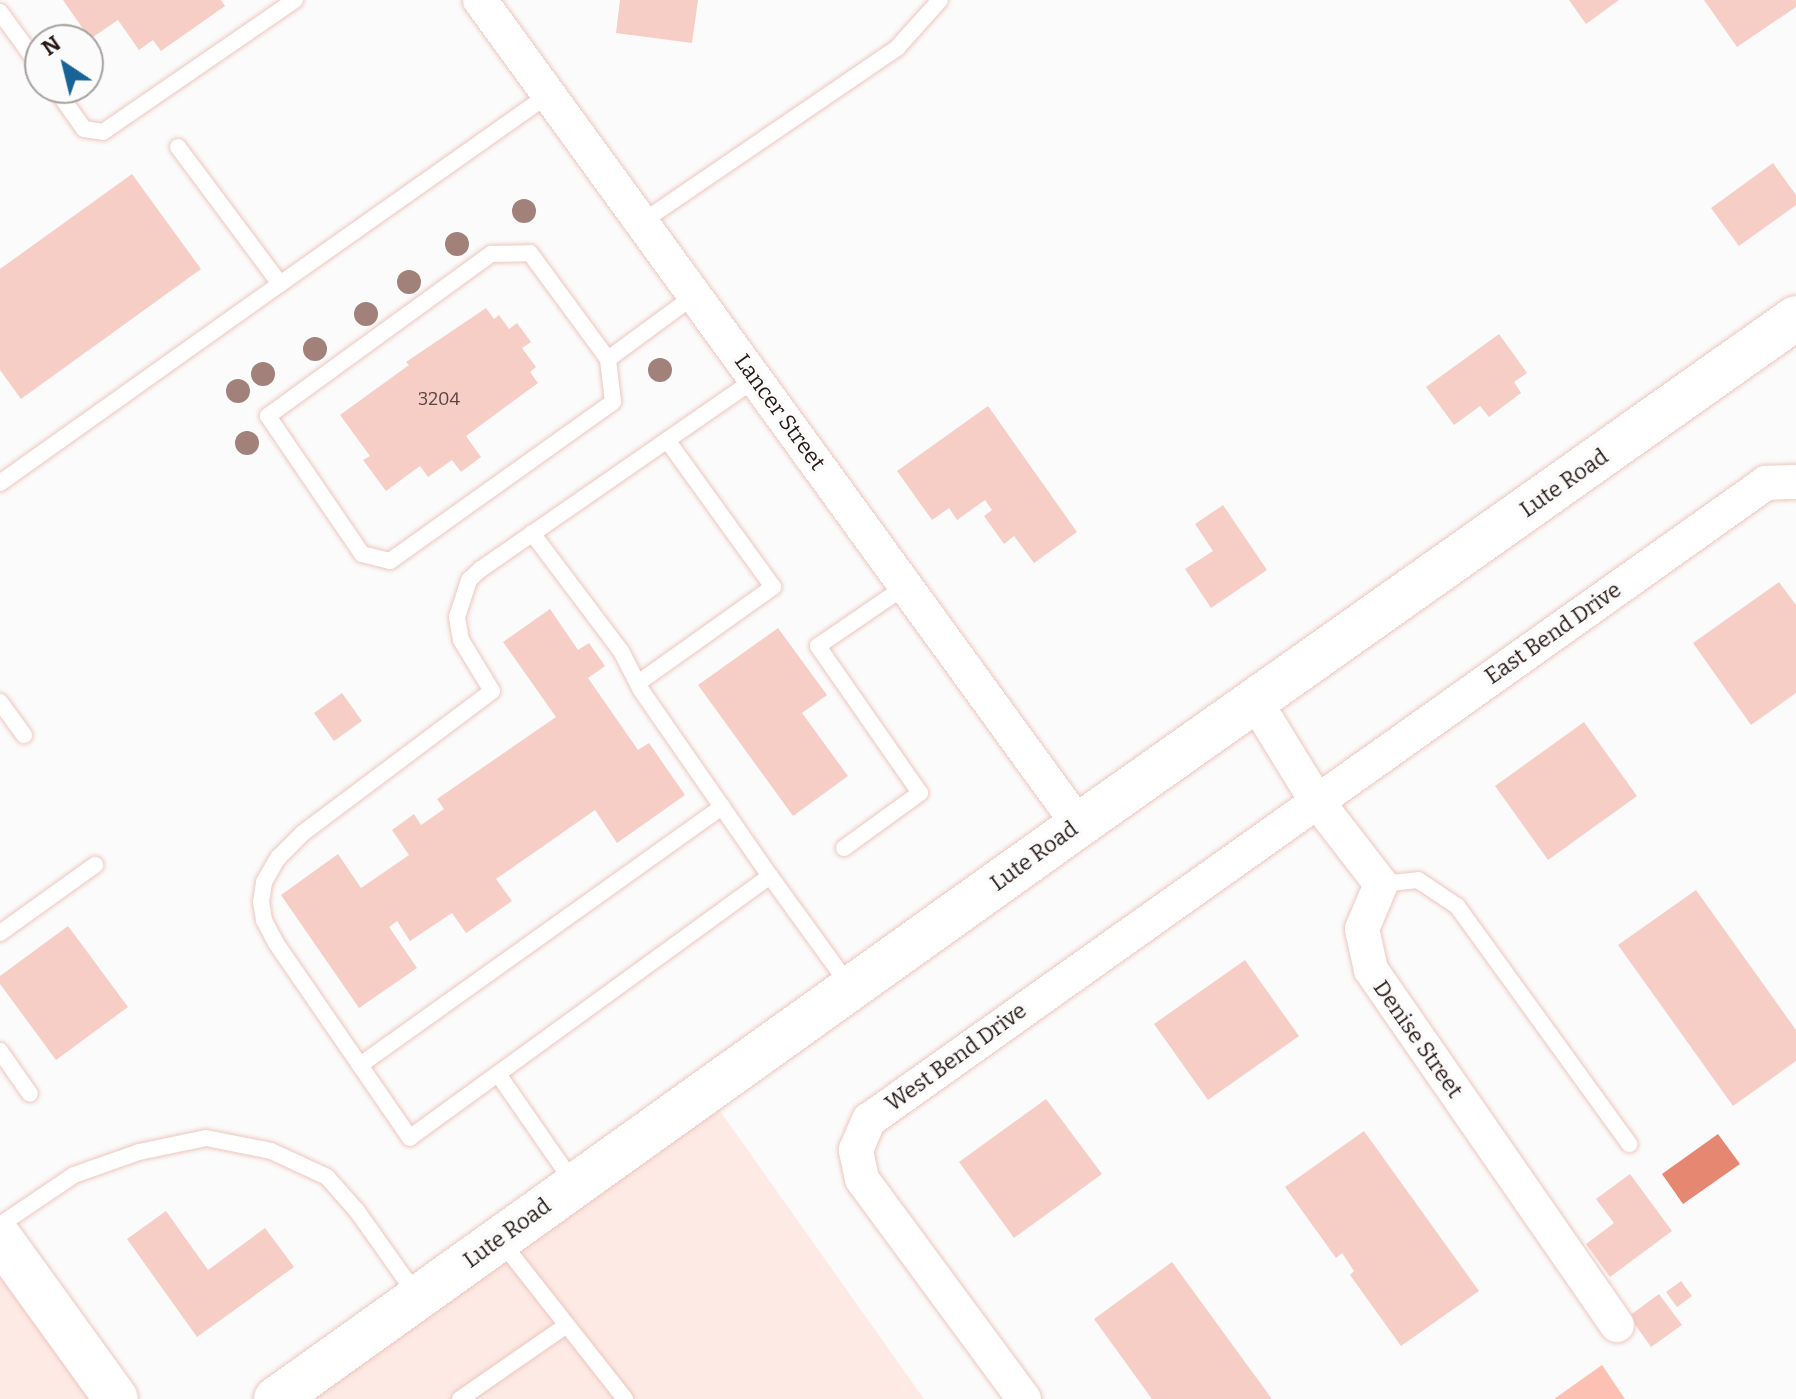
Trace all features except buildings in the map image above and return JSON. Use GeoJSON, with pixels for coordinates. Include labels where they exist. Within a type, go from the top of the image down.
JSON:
{"type":"FeatureCollection","features":[{"type":"Feature","properties":{"kind":"street","name":"Lancer Street"},"geometry":{"type":"LineString","coordinates":[[480,0],[1079,825]]}},
{"type":"Feature","properties":{"kind":"street","name":"Lute Road"},"geometry":{"type":"LineString","coordinates":[[276,1399],[1796,318]]}},
{"type":"Feature","properties":{"kind":"street","name":"East Bend Drive"},"geometry":{"type":"LineString","coordinates":[[1316,800],[1766,483],[1796,482]]}},
{"type":"Feature","properties":{"kind":"street"},"geometry":{"type":"LineString","coordinates":[[1255,701],[1316,800],[1381,884]]}},
{"type":"Feature","properties":{"kind":"street","name":"West Bend Drive"},"geometry":{"type":"LineString","coordinates":[[1024,1399],[862,1179],[856,1150],[869,1120],[1316,800]]}},
{"type":"Feature","properties":{"kind":"street","name":"Denise Street"},"geometry":{"type":"LineString","coordinates":[[1381,884],[1362,929],[1371,970],[1617,1325]]}},
{"type":"Feature","properties":{"kind":"street"},"geometry":{"type":"LineString","coordinates":[[0,1238],[116,1399]]}},
{"type":"Feature","properties":{"kind":"lane"},"geometry":{"type":"LineString","coordinates":[[66,104],[84,129],[103,132],[295,0]]}},
{"type":"Feature","properties":{"kind":"lane"},"geometry":{"type":"LineString","coordinates":[[642,222],[897,48],[940,0]]}},
{"type":"Feature","properties":{"kind":"lane"},"geometry":{"type":"LineString","coordinates":[[0,12],[24,45]]}},
{"type":"Feature","properties":{"kind":"lane"},"geometry":{"type":"LineString","coordinates":[[0,483],[549,94]]}},
{"type":"Feature","properties":{"kind":"lane"},"geometry":{"type":"LineString","coordinates":[[178,147],[280,284]]}},
{"type":"Feature","properties":{"kind":"lane"},"geometry":{"type":"LineString","coordinates":[[530,253],[608,359],[613,402],[390,561],[362,554],[268,416],[491,254],[530,253]]}},
{"type":"Feature","properties":{"kind":"lane"},"geometry":{"type":"LineString","coordinates":[[608,359],[695,295]]}},
{"type":"Feature","properties":{"kind":"lane"},"geometry":{"type":"LineString","coordinates":[[755,379],[475,574],[460,599],[457,617],[461,640],[492,691],[303,833],[278,858],[264,882],[264,920],[410,1138],[770,876]]}},
{"type":"Feature","properties":{"kind":"lane"},"geometry":{"type":"LineString","coordinates":[[638,683],[773,587],[667,440]]}},
{"type":"Feature","properties":{"kind":"lane"},"geometry":{"type":"LineString","coordinates":[[532,533],[621,651],[638,683],[722,807],[851,988]]}},
{"type":"Feature","properties":{"kind":"lane"},"geometry":{"type":"LineString","coordinates":[[844,848],[920,793],[818,646],[906,586]]}},
{"type":"Feature","properties":{"kind":"lane"},"geometry":{"type":"LineString","coordinates":[[0,702],[24,735]]}},
{"type":"Feature","properties":{"kind":"lane"},"geometry":{"type":"LineString","coordinates":[[360,1065],[722,807]]}},
{"type":"Feature","properties":{"kind":"lane"},"geometry":{"type":"LineString","coordinates":[[0,933],[95,865]]}},
{"type":"Feature","properties":{"kind":"lane"},"geometry":{"type":"LineString","coordinates":[[1381,884],[1418,880],[1457,906],[1629,1144]]}},
{"type":"Feature","properties":{"kind":"lane"},"geometry":{"type":"LineString","coordinates":[[0,1051],[30,1094]]}},
{"type":"Feature","properties":{"kind":"lane"},"geometry":{"type":"LineString","coordinates":[[498,1074],[575,1185]]}},
{"type":"Feature","properties":{"kind":"lane"},"geometry":{"type":"LineString","coordinates":[[0,1225],[74,1175],[139,1152],[206,1138],[271,1151],[327,1177],[357,1211],[418,1297]]}},
{"type":"Feature","properties":{"kind":"lane"},"geometry":{"type":"LineString","coordinates":[[499,1239],[625,1399]]}},
{"type":"Feature","properties":{"kind":"lane"},"geometry":{"type":"LineString","coordinates":[[460,1399],[567,1325]]}},
{"type":"Feature","properties":{"kind":"shaded area"},"geometry":{"type":"Polygon","coordinates":[[[713,1101],[924,1399],[300,1399],[713,1101]]]}},
{"type":"Feature","properties":{"kind":"shaded area"},"geometry":{"type":"Polygon","coordinates":[[[1718,1134],[1740,1164],[1683,1204],[1662,1174],[1718,1134]]]}},
{"type":"Feature","properties":{"kind":"shaded area"},"geometry":{"type":"Polygon","coordinates":[[[0,1257],[105,1399],[0,1399],[0,1257]]]}},
{"type":"Feature","properties":{"kind":"shaded area"},"geometry":{"type":"Polygon","coordinates":[[[1602,1365],[1625,1399],[1554,1399],[1602,1365]]]}}]}
